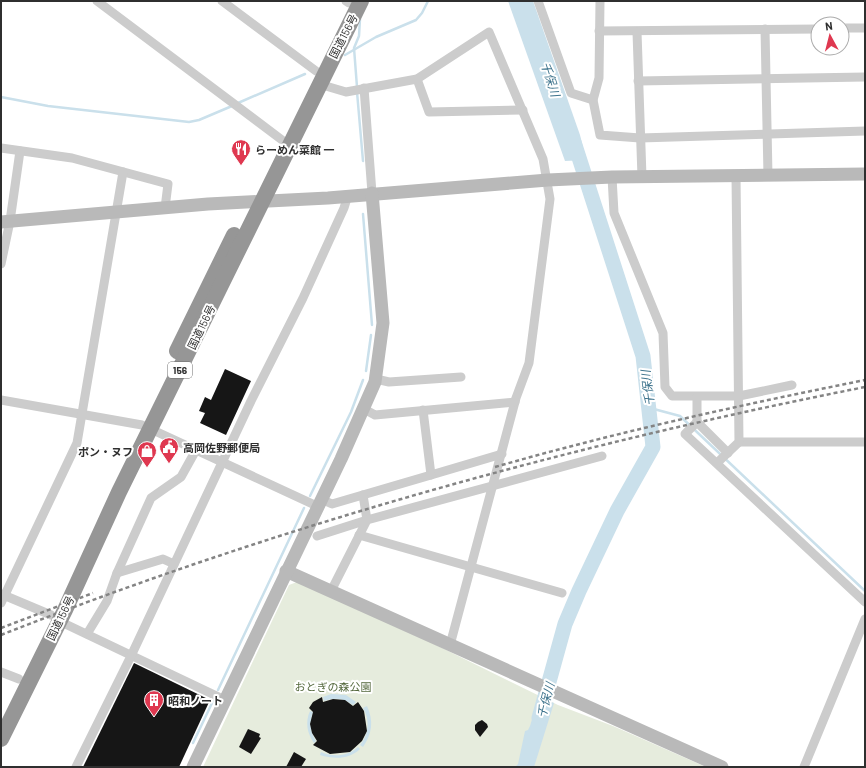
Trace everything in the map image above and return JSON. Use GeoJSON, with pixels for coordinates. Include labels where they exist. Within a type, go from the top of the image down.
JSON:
{"type":"FeatureCollection","features":[{"type":"Feature","properties":{"kind":"highway","name":"国道156号"},"geometry":{"type":"LineString","coordinates":[[256,201],[282,164],[352,2]]}},
{"type":"Feature","properties":{"kind":"highway","name":"国道156号"},"geometry":{"type":"LineString","coordinates":[[1,739],[55,618],[120,492],[147,427],[256,201],[282,140],[318,78]]}},
{"type":"Feature","properties":{"kind":"highway","name":"国道156号"},"geometry":{"type":"LineString","coordinates":[[1,716],[19,679],[55,618]]}},
{"type":"Feature","properties":{"kind":"street"},"geometry":{"type":"LineString","coordinates":[[97,1],[282,140]]}},
{"type":"Feature","properties":{"kind":"street"},"geometry":{"type":"LineString","coordinates":[[222,1],[318,78],[346,92],[417,79],[489,32],[543,158],[548,180],[550,199],[529,363],[515,402],[450,645]]}},
{"type":"Feature","properties":{"kind":"street"},"geometry":{"type":"LineString","coordinates":[[538,1],[571,93],[593,100]]}},
{"type":"Feature","properties":{"kind":"street"},"geometry":{"type":"LineString","coordinates":[[600,1],[599,78],[593,100],[600,135],[640,138],[865,131]]}},
{"type":"Feature","properties":{"kind":"street"},"geometry":{"type":"LineString","coordinates":[[599,31],[637,32],[810,28]]}},
{"type":"Feature","properties":{"kind":"street"},"geometry":{"type":"LineString","coordinates":[[850,28],[865,28]]}},
{"type":"Feature","properties":{"kind":"street"},"geometry":{"type":"LineString","coordinates":[[765,29],[768,176]]}},
{"type":"Feature","properties":{"kind":"street"},"geometry":{"type":"LineString","coordinates":[[637,32],[642,177]]}},
{"type":"Feature","properties":{"kind":"street"},"geometry":{"type":"LineString","coordinates":[[638,81],[766,80],[865,77]]}},
{"type":"Feature","properties":{"kind":"street"},"geometry":{"type":"LineString","coordinates":[[417,79],[429,112],[523,110]]}},
{"type":"Feature","properties":{"kind":"street"},"geometry":{"type":"LineString","coordinates":[[193,767],[364,409],[376,379],[383,323],[364,88]]}},
{"type":"Feature","properties":{"kind":"street"},"geometry":{"type":"LineString","coordinates":[[1,148],[72,158],[168,184],[165,208]]}},
{"type":"Feature","properties":{"kind":"street"},"geometry":{"type":"LineString","coordinates":[[1,264],[5,221],[20,151]]}},
{"type":"Feature","properties":{"kind":"street"},"geometry":{"type":"LineString","coordinates":[[123,172],[77,443],[2,598],[55,618],[131,656],[225,700]]}},
{"type":"Feature","properties":{"kind":"street"},"geometry":{"type":"LineString","coordinates":[[5,221],[548,180],[642,177],[865,174]]}},
{"type":"Feature","properties":{"kind":"street"},"geometry":{"type":"LineString","coordinates":[[736,176],[739,442]]}},
{"type":"Feature","properties":{"kind":"street"},"geometry":{"type":"LineString","coordinates":[[607,178],[614,213],[663,333],[665,388],[672,396],[739,396],[792,385]]}},
{"type":"Feature","properties":{"kind":"street"},"geometry":{"type":"LineString","coordinates":[[76,767],[131,656],[222,462],[303,298],[344,208],[348,195]]}},
{"type":"Feature","properties":{"kind":"street"},"geometry":{"type":"LineString","coordinates":[[376,379],[389,382],[461,377]]}},
{"type":"Feature","properties":{"kind":"street"},"geometry":{"type":"LineString","coordinates":[[697,397],[697,422],[685,434],[865,602]]}},
{"type":"Feature","properties":{"kind":"street"},"geometry":{"type":"LineString","coordinates":[[1,400],[147,427],[222,462],[319,503],[332,504],[502,454]]}},
{"type":"Feature","properties":{"kind":"street"},"geometry":{"type":"LineString","coordinates":[[364,409],[375,415],[515,402]]}},
{"type":"Feature","properties":{"kind":"street"},"geometry":{"type":"LineString","coordinates":[[423,410],[431,475]]}},
{"type":"Feature","properties":{"kind":"street"},"geometry":{"type":"LineString","coordinates":[[697,422],[728,453]]}},
{"type":"Feature","properties":{"kind":"street"},"geometry":{"type":"LineString","coordinates":[[717,463],[739,442],[865,442]]}},
{"type":"Feature","properties":{"kind":"street"},"geometry":{"type":"LineString","coordinates":[[87,634],[107,601],[117,573],[151,498],[180,477],[196,450]]}},
{"type":"Feature","properties":{"kind":"street"},"geometry":{"type":"LineString","coordinates":[[317,536],[367,520],[494,484],[602,456]]}},
{"type":"Feature","properties":{"kind":"street"},"geometry":{"type":"LineString","coordinates":[[331,591],[367,520],[363,495]]}},
{"type":"Feature","properties":{"kind":"street"},"geometry":{"type":"LineString","coordinates":[[359,535],[562,593]]}},
{"type":"Feature","properties":{"kind":"street"},"geometry":{"type":"LineString","coordinates":[[117,573],[163,559],[174,564]]}},
{"type":"Feature","properties":{"kind":"street"},"geometry":{"type":"LineString","coordinates":[[286,571],[722,767]]}},
{"type":"Feature","properties":{"kind":"street"},"geometry":{"type":"LineString","coordinates":[[804,767],[865,619]]}},
{"type":"Feature","properties":{"kind":"street"},"geometry":{"type":"LineString","coordinates":[[1,672],[19,679]]}},
{"type":"Feature","properties":{"kind":"green space","name":"おとぎの森公園"},"geometry":{"type":"Polygon","coordinates":[[[297,582],[430,642],[558,705],[613,726],[706,767],[203,767],[289,585],[297,582]]]}},
{"type":"Feature","properties":{"kind":"water"},"geometry":{"type":"Polygon","coordinates":[[[508,1],[533,1],[580,135],[586,160],[565,161],[508,1]]]}},
{"type":"Feature","properties":{"kind":"water"},"geometry":{"type":"Polygon","coordinates":[[[331,694],[346,695],[356,702],[353,705],[339,699],[324,701],[323,697],[331,694]]]}},
{"type":"Feature","properties":{"kind":"water"},"geometry":{"type":"Polygon","coordinates":[[[539,696],[554,703],[534,767],[515,767],[518,764],[525,731],[528,730],[530,726],[539,696]]]}},
{"type":"Feature","properties":{"kind":"water"},"geometry":{"type":"Polygon","coordinates":[[[367,706],[371,717],[371,727],[363,747],[360,745],[367,732],[368,722],[363,708],[367,706]]]}},
{"type":"Feature","properties":{"kind":"water"},"geometry":{"type":"Polygon","coordinates":[[[310,711],[313,712],[311,731],[316,741],[314,743],[308,727],[308,715],[310,711]]]}},
{"type":"Feature","properties":{"kind":"water"},"geometry":{"type":"Polygon","coordinates":[[[358,747],[360,749],[356,753],[346,757],[335,758],[320,755],[321,752],[330,755],[345,754],[358,747]]]}},
{"type":"Feature","properties":{"kind":"building"},"geometry":{"type":"Polygon","coordinates":[[[225,369],[251,381],[226,435],[200,423],[205,413],[199,411],[205,397],[211,400],[225,369]]]}},
{"type":"Feature","properties":{"kind":"building","name":"昭和ノート"},"geometry":{"type":"Polygon","coordinates":[[[134,663],[210,700],[179,767],[83,767],[134,663]]]}},
{"type":"Feature","properties":{"kind":"building"},"geometry":{"type":"Polygon","coordinates":[[[322,697],[323,702],[333,699],[345,700],[353,706],[358,702],[364,711],[367,731],[362,741],[350,752],[330,754],[313,745],[317,741],[312,733],[310,724],[313,712],[309,708],[313,702],[322,697]]]}},
{"type":"Feature","properties":{"kind":"building"},"geometry":{"type":"Polygon","coordinates":[[[482,720],[488,727],[480,737],[475,730],[475,725],[482,720]]]}},
{"type":"Feature","properties":{"kind":"building"},"geometry":{"type":"Polygon","coordinates":[[[248,729],[260,734],[259,737],[261,738],[251,754],[239,747],[248,729]]]}},
{"type":"Feature","properties":{"kind":"building"},"geometry":{"type":"Polygon","coordinates":[[[294,752],[306,759],[301,767],[286,767],[294,752]]]}},
{"type":"Feature","properties":{"kind":"waterway"},"geometry":{"type":"LineString","coordinates":[[345,55],[376,37],[416,20],[422,13],[428,1]]}},
{"type":"Feature","properties":{"kind":"waterway"},"geometry":{"type":"LineString","coordinates":[[357,87],[354,48],[359,36],[360,19]]}},
{"type":"Feature","properties":{"kind":"waterway"},"geometry":{"type":"LineString","coordinates":[[238,103],[305,74]]}},
{"type":"Feature","properties":{"kind":"waterway"},"geometry":{"type":"LineString","coordinates":[[357,92],[363,161]]}},
{"type":"Feature","properties":{"kind":"waterway"},"geometry":{"type":"LineString","coordinates":[[1,97],[48,106],[189,122],[199,120],[232,106]]}},
{"type":"Feature","properties":{"kind":"waterway","name":"千保川"},"geometry":{"type":"LineString","coordinates":[[539,718],[565,624],[617,511],[653,447],[643,356],[574,142]]}},
{"type":"Feature","properties":{"kind":"waterway"},"geometry":{"type":"LineString","coordinates":[[363,214],[372,325]]}},
{"type":"Feature","properties":{"kind":"waterway"},"geometry":{"type":"LineString","coordinates":[[366,371],[371,335]]}},
{"type":"Feature","properties":{"kind":"waterway"},"geometry":{"type":"LineString","coordinates":[[310,496],[351,412],[363,380]]}},
{"type":"Feature","properties":{"kind":"waterway"},"geometry":{"type":"LineString","coordinates":[[650,408],[680,416],[865,591]]}},
{"type":"Feature","properties":{"kind":"waterway"},"geometry":{"type":"LineString","coordinates":[[218,690],[304,508]]}},
{"type":"Feature","properties":{"kind":"waterway"},"geometry":{"type":"LineString","coordinates":[[193,743],[213,701]]}},
{"type":"Feature","properties":{"kind":"railway"},"geometry":{"type":"LineString","coordinates":[[495,467],[587,442],[679,420],[865,380]]}},
{"type":"Feature","properties":{"kind":"railway"},"geometry":{"type":"LineString","coordinates":[[1,635],[106,595],[319,523],[536,462],[645,435],[865,387]]}},
{"type":"Feature","properties":{"kind":"railway"},"geometry":{"type":"LineString","coordinates":[[1,628],[93,593]]}},
{"type":"Feature","properties":{"kind":"place","name":"らーめん菜館 一"},"geometry":{"type":"Point","coordinates":[241,166]}},
{"type":"Feature","properties":{"kind":"place","name":"高岡佐野郵便局"},"geometry":{"type":"Point","coordinates":[169,464]}},
{"type":"Feature","properties":{"kind":"place","name":"ポン・ヌフ"},"geometry":{"type":"Point","coordinates":[147,468]}},
{"type":"Feature","properties":{"kind":"place","name":"昭和ノート"},"geometry":{"type":"Point","coordinates":[154,717]}}]}
